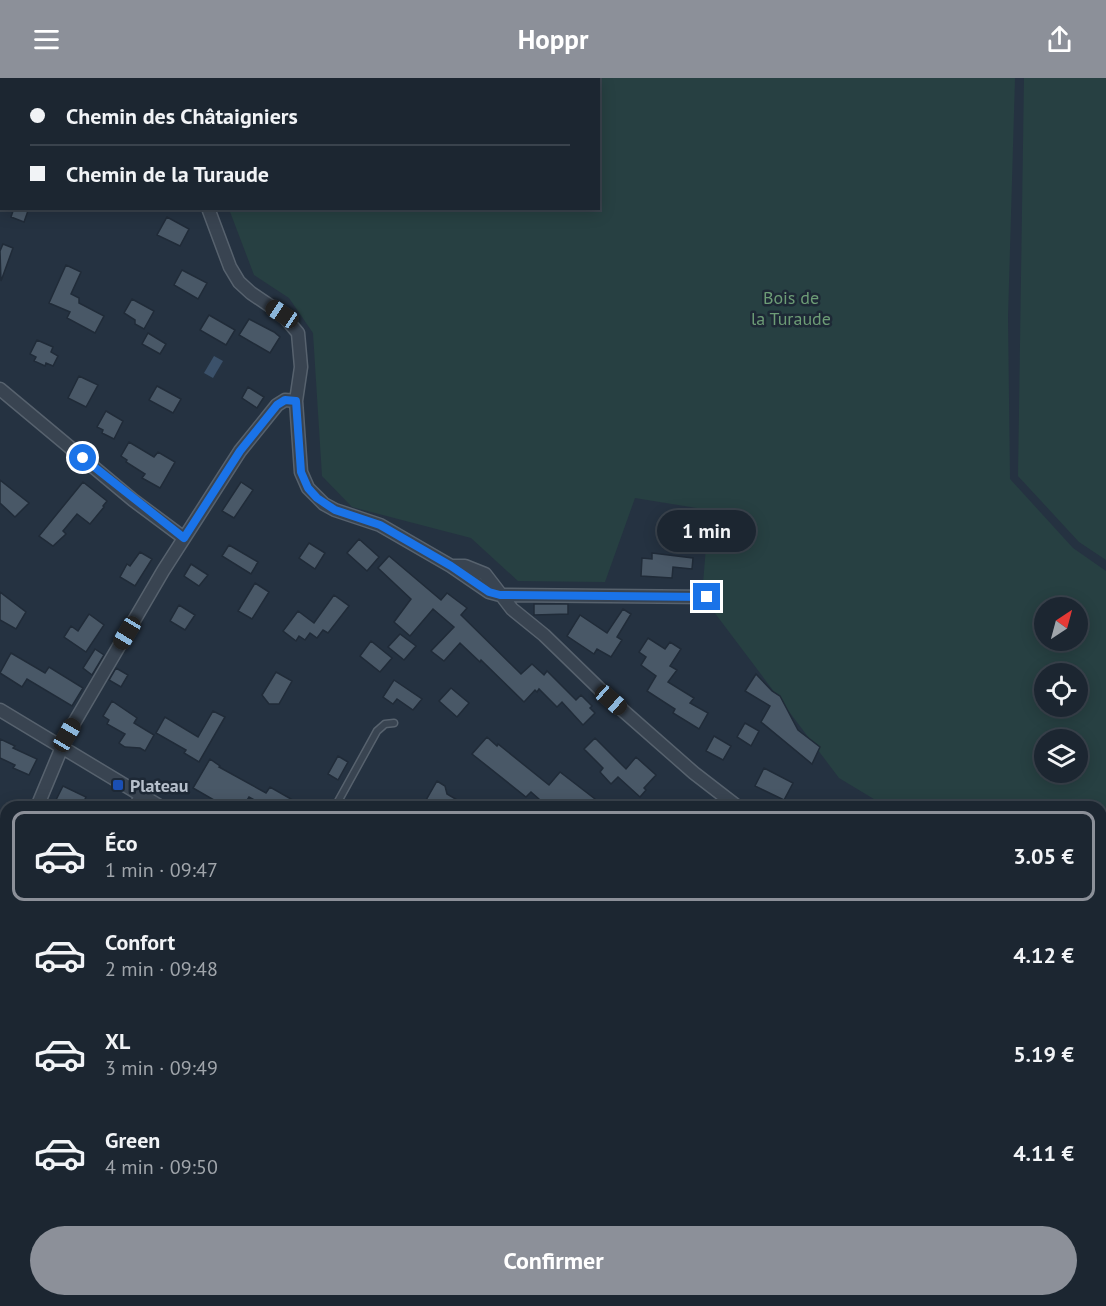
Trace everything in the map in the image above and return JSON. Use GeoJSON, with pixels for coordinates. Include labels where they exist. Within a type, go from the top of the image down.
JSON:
{"type":"FeatureCollection","features":[{"type":"Feature","properties":{"kind":"street"},"geometry":{"type":"LineString","coordinates":[[209,210],[230,267],[240,282],[251,293],[282,314],[298,333],[301,367],[296,401],[301,472],[308,488],[317,498],[335,510],[380,525],[451,566],[489,592],[500,595],[710,597]]}},
{"type":"Feature","properties":{"kind":"street"},"geometry":{"type":"LineString","coordinates":[[0,389],[133,500],[184,538]]}},
{"type":"Feature","properties":{"kind":"street"},"geometry":{"type":"LineString","coordinates":[[40,801],[62,747],[184,538],[240,451],[277,405],[285,400],[296,401]]}},
{"type":"Feature","properties":{"kind":"street"},"geometry":{"type":"LineString","coordinates":[[500,595],[512,609],[544,635],[611,700],[694,773],[730,801]]}},
{"type":"Feature","properties":{"kind":"street"},"geometry":{"type":"LineString","coordinates":[[0,710],[151,801]]}},
{"type":"Feature","properties":{"kind":"lane"},"geometry":{"type":"LineString","coordinates":[[338,801],[377,731],[385,724],[394,723]]}},
{"type":"Feature","properties":{"kind":"lane"},"geometry":{"type":"LineString","coordinates":[[135,801],[138,793]]}},
{"type":"Feature","properties":{"kind":"green space","name":"Bois de la Turaude"},"geometry":{"type":"Polygon","coordinates":[[[600,78],[1015,78],[1008,317],[1010,479],[1073,548],[1106,571],[1106,801],[877,801],[839,778],[702,596],[709,510],[635,498],[605,582],[518,581],[471,538],[352,507],[322,476],[313,333],[289,298],[254,275],[229,210],[600,210],[600,78]]]}},
{"type":"Feature","properties":{"kind":"green space"},"geometry":{"type":"Polygon","coordinates":[[[1024,78],[1106,78],[1106,560],[1079,542],[1018,476],[1024,78]]]}},
{"type":"Feature","properties":{"kind":"water"},"geometry":{"type":"Polygon","coordinates":[[[214,356],[223,361],[213,378],[204,373],[214,356]]]}},
{"type":"Feature","properties":{"kind":"building"},"geometry":{"type":"Polygon","coordinates":[[[13,210],[28,210],[24,222],[11,217],[13,210]]]}},
{"type":"Feature","properties":{"kind":"building"},"geometry":{"type":"Polygon","coordinates":[[[167,217],[189,229],[180,246],[157,235],[167,217]]]}},
{"type":"Feature","properties":{"kind":"building"},"geometry":{"type":"Polygon","coordinates":[[[3,244],[13,248],[1,281],[0,251],[3,244]]]}},
{"type":"Feature","properties":{"kind":"building"},"geometry":{"type":"Polygon","coordinates":[[[66,265],[81,272],[71,294],[79,298],[79,303],[104,316],[95,333],[67,318],[70,312],[49,303],[66,265]]]}},
{"type":"Feature","properties":{"kind":"building"},"geometry":{"type":"Polygon","coordinates":[[[182,270],[207,283],[198,299],[174,285],[182,270]]]}},
{"type":"Feature","properties":{"kind":"building"},"geometry":{"type":"Polygon","coordinates":[[[132,299],[154,311],[144,329],[124,313],[132,299]]]}},
{"type":"Feature","properties":{"kind":"building"},"geometry":{"type":"Polygon","coordinates":[[[209,315],[235,330],[226,345],[200,330],[209,315]]]}},
{"type":"Feature","properties":{"kind":"building"},"geometry":{"type":"Polygon","coordinates":[[[249,319],[280,337],[270,353],[239,335],[249,319]]]}},
{"type":"Feature","properties":{"kind":"building"},"geometry":{"type":"Polygon","coordinates":[[[148,333],[166,344],[160,354],[142,344],[148,333]]]}},
{"type":"Feature","properties":{"kind":"building"},"geometry":{"type":"Polygon","coordinates":[[[37,340],[53,347],[51,352],[58,356],[53,366],[46,363],[45,366],[34,361],[36,357],[30,354],[37,340]]]}},
{"type":"Feature","properties":{"kind":"building"},"geometry":{"type":"Polygon","coordinates":[[[79,376],[98,385],[86,407],[68,398],[79,376]]]}},
{"type":"Feature","properties":{"kind":"building"},"geometry":{"type":"Polygon","coordinates":[[[157,386],[181,399],[173,413],[149,400],[157,386]]]}},
{"type":"Feature","properties":{"kind":"building"},"geometry":{"type":"Polygon","coordinates":[[[248,387],[264,397],[257,408],[242,398],[248,387]]]}},
{"type":"Feature","properties":{"kind":"building"},"geometry":{"type":"Polygon","coordinates":[[[106,411],[123,421],[114,439],[102,433],[103,430],[97,427],[106,411]]]}},
{"type":"Feature","properties":{"kind":"building"},"geometry":{"type":"Polygon","coordinates":[[[129,442],[154,457],[158,452],[175,462],[160,488],[142,478],[145,474],[121,456],[129,442]]]}},
{"type":"Feature","properties":{"kind":"building"},"geometry":{"type":"Polygon","coordinates":[[[0,480],[29,503],[15,517],[0,503],[0,480]]]}},
{"type":"Feature","properties":{"kind":"building"},"geometry":{"type":"Polygon","coordinates":[[[83,482],[107,501],[90,524],[77,514],[63,531],[66,534],[53,546],[39,536],[83,482]]]}},
{"type":"Feature","properties":{"kind":"building"},"geometry":{"type":"Polygon","coordinates":[[[241,482],[253,490],[234,518],[222,511],[241,482]]]}},
{"type":"Feature","properties":{"kind":"building"},"geometry":{"type":"Polygon","coordinates":[[[359,539],[379,557],[367,571],[347,553],[359,539]]]}},
{"type":"Feature","properties":{"kind":"building"},"geometry":{"type":"Polygon","coordinates":[[[309,543],[325,553],[315,569],[299,558],[309,543]]]}},
{"type":"Feature","properties":{"kind":"building"},"geometry":{"type":"Polygon","coordinates":[[[229,545],[258,562],[251,574],[222,556],[229,545]]]}},
{"type":"Feature","properties":{"kind":"building"},"geometry":{"type":"Polygon","coordinates":[[[140,552],[152,559],[135,586],[120,577],[127,564],[130,566],[140,552]]]}},
{"type":"Feature","properties":{"kind":"building"},"geometry":{"type":"Polygon","coordinates":[[[652,553],[693,558],[692,569],[673,567],[672,578],[641,576],[642,558],[652,559],[652,553]]]}},
{"type":"Feature","properties":{"kind":"building"},"geometry":{"type":"Polygon","coordinates":[[[389,556],[441,600],[447,593],[467,608],[461,615],[521,674],[532,664],[544,675],[547,671],[576,700],[581,695],[592,706],[590,708],[595,713],[583,725],[562,702],[557,707],[539,689],[537,692],[535,690],[524,702],[460,643],[444,661],[431,651],[454,627],[433,609],[410,636],[394,622],[411,599],[378,568],[389,556]]]}},
{"type":"Feature","properties":{"kind":"building"},"geometry":{"type":"Polygon","coordinates":[[[191,564],[208,575],[199,586],[184,576],[191,564]]]}},
{"type":"Feature","properties":{"kind":"building"},"geometry":{"type":"Polygon","coordinates":[[[255,583],[269,592],[252,619],[238,611],[255,583]]]}},
{"type":"Feature","properties":{"kind":"building"},"geometry":{"type":"Polygon","coordinates":[[[0,592],[26,612],[16,629],[0,620],[0,592]]]}},
{"type":"Feature","properties":{"kind":"building"},"geometry":{"type":"Polygon","coordinates":[[[334,595],[349,606],[328,633],[323,630],[317,638],[310,633],[305,640],[299,636],[296,641],[283,631],[298,611],[314,623],[334,595]]]}},
{"type":"Feature","properties":{"kind":"building"},"geometry":{"type":"Polygon","coordinates":[[[534,604],[568,604],[568,614],[534,615],[534,604]]]}},
{"type":"Feature","properties":{"kind":"building"},"geometry":{"type":"Polygon","coordinates":[[[179,605],[195,615],[185,630],[170,621],[179,605]]]}},
{"type":"Feature","properties":{"kind":"building"},"geometry":{"type":"Polygon","coordinates":[[[623,609],[631,614],[617,637],[622,640],[611,657],[597,649],[594,654],[567,636],[580,615],[607,633],[623,609]]]}},
{"type":"Feature","properties":{"kind":"building"},"geometry":{"type":"Polygon","coordinates":[[[89,614],[104,625],[86,652],[64,637],[71,626],[78,631],[89,614]]]}},
{"type":"Feature","properties":{"kind":"building"},"geometry":{"type":"Polygon","coordinates":[[[400,634],[416,646],[404,660],[388,647],[400,634]]]}},
{"type":"Feature","properties":{"kind":"building"},"geometry":{"type":"Polygon","coordinates":[[[648,638],[665,649],[670,642],[681,649],[670,666],[677,670],[668,682],[694,698],[690,703],[708,713],[699,729],[673,713],[675,709],[647,691],[656,676],[641,665],[646,657],[639,652],[648,638]]]}},
{"type":"Feature","properties":{"kind":"building"},"geometry":{"type":"Polygon","coordinates":[[[371,641],[392,658],[380,672],[360,656],[371,641]]]}},
{"type":"Feature","properties":{"kind":"building"},"geometry":{"type":"Polygon","coordinates":[[[95,649],[104,655],[92,675],[83,668],[95,649]]]}},
{"type":"Feature","properties":{"kind":"building"},"geometry":{"type":"Polygon","coordinates":[[[11,653],[45,673],[49,667],[83,688],[72,706],[27,679],[22,687],[0,673],[11,653]]]}},
{"type":"Feature","properties":{"kind":"building"},"geometry":{"type":"Polygon","coordinates":[[[116,668],[128,675],[121,687],[109,680],[116,668]]]}},
{"type":"Feature","properties":{"kind":"building"},"geometry":{"type":"Polygon","coordinates":[[[276,672],[292,681],[279,704],[269,704],[262,695],[276,672]]]}},
{"type":"Feature","properties":{"kind":"building"},"geometry":{"type":"Polygon","coordinates":[[[756,674],[780,696],[798,730],[820,747],[812,764],[761,722],[770,706],[745,691],[756,674]]]}},
{"type":"Feature","properties":{"kind":"building"},"geometry":{"type":"Polygon","coordinates":[[[394,680],[422,699],[413,710],[397,699],[393,704],[383,697],[394,680]]]}},
{"type":"Feature","properties":{"kind":"building"},"geometry":{"type":"Polygon","coordinates":[[[451,688],[469,703],[457,717],[439,701],[451,688]]]}},
{"type":"Feature","properties":{"kind":"building"},"geometry":{"type":"Polygon","coordinates":[[[112,701],[137,718],[134,723],[154,735],[145,751],[140,748],[125,747],[119,743],[125,734],[107,724],[109,720],[103,716],[112,701]]]}},
{"type":"Feature","properties":{"kind":"building"},"geometry":{"type":"Polygon","coordinates":[[[213,711],[225,717],[199,762],[184,753],[186,750],[156,733],[165,717],[198,737],[213,711]]]}},
{"type":"Feature","properties":{"kind":"building"},"geometry":{"type":"Polygon","coordinates":[[[745,723],[759,731],[751,746],[737,737],[745,723]]]}},
{"type":"Feature","properties":{"kind":"building"},"geometry":{"type":"Polygon","coordinates":[[[714,736],[731,746],[723,760],[706,751],[714,736]]]}},
{"type":"Feature","properties":{"kind":"building"},"geometry":{"type":"Polygon","coordinates":[[[487,737],[549,785],[560,772],[595,799],[593,801],[541,801],[531,792],[526,797],[472,754],[487,737]]]}},
{"type":"Feature","properties":{"kind":"building"},"geometry":{"type":"Polygon","coordinates":[[[595,738],[626,769],[636,757],[656,775],[644,788],[646,790],[640,797],[618,777],[611,784],[600,772],[603,768],[584,749],[595,738]]]}},
{"type":"Feature","properties":{"kind":"building"},"geometry":{"type":"Polygon","coordinates":[[[0,739],[37,759],[29,775],[13,768],[15,765],[0,758],[0,739]]]}},
{"type":"Feature","properties":{"kind":"building"},"geometry":{"type":"Polygon","coordinates":[[[338,756],[348,762],[338,780],[328,774],[338,756]]]}},
{"type":"Feature","properties":{"kind":"building"},"geometry":{"type":"Polygon","coordinates":[[[210,759],[219,767],[266,793],[270,787],[294,801],[256,801],[249,797],[247,801],[216,801],[193,788],[210,759]]]}},
{"type":"Feature","properties":{"kind":"building"},"geometry":{"type":"Polygon","coordinates":[[[764,768],[793,783],[784,800],[755,786],[764,768]]]}},
{"type":"Feature","properties":{"kind":"building"},"geometry":{"type":"Polygon","coordinates":[[[437,781],[445,786],[447,794],[459,801],[426,801],[437,781]]]}},
{"type":"Feature","properties":{"kind":"building"},"geometry":{"type":"Polygon","coordinates":[[[63,786],[86,797],[84,801],[56,801],[63,786]]]}},
{"type":"Feature","properties":{"kind":"place","name":"Plateau"},"geometry":{"type":"Point","coordinates":[118,785]}},
{"type":"Feature","properties":{"kind":"route"},"geometry":{"type":"LineString","coordinates":[[83,458],[133,500],[184,538],[240,451],[277,405],[285,400],[296,401],[301,472],[308,488],[317,498],[335,510],[380,525],[451,566],[489,592],[500,595],[707,597]]}}]}
